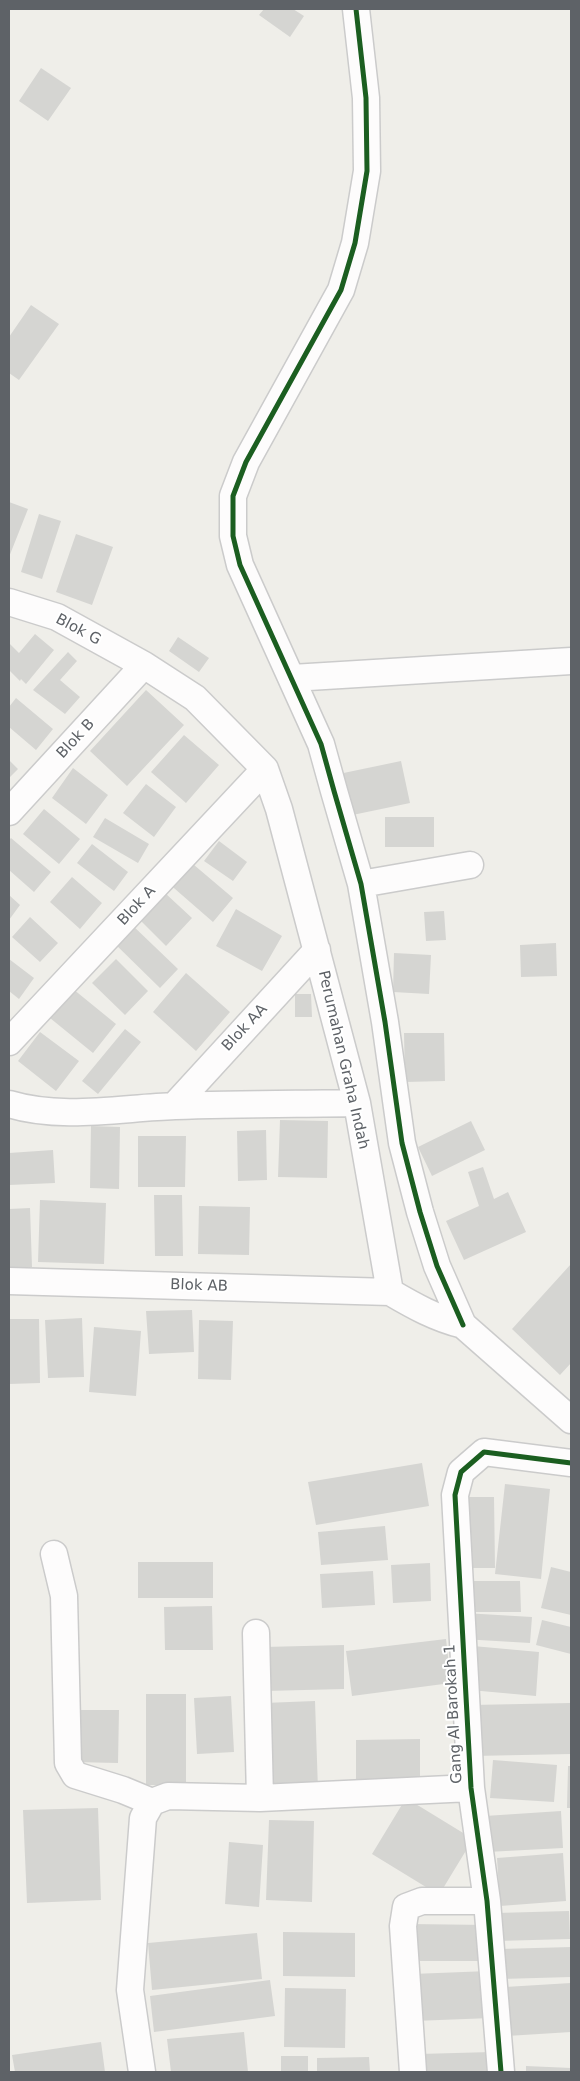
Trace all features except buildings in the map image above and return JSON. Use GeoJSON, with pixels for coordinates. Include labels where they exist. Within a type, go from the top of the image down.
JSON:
{"type":"FeatureCollection","features":[{"type":"Feature","properties":{"kind":"street"},"geometry":{"type":"LineString","coordinates":[[356,9],[366,98],[367,172],[355,243],[341,290],[246,462],[233,496],[233,536],[240,565],[321,744],[361,884],[385,1022],[402,1143],[420,1212],[437,1266],[463,1325],[571,1420]]}},
{"type":"Feature","properties":{"kind":"street","name":"Blok G"},"geometry":{"type":"LineString","coordinates":[[9,602],[57,617],[144,666]]}},
{"type":"Feature","properties":{"kind":"street"},"geometry":{"type":"LineString","coordinates":[[292,678],[571,661]]}},
{"type":"Feature","properties":{"kind":"street","name":"Perumahan Graha Indah"},"geometry":{"type":"LineString","coordinates":[[144,666],[195,698],[265,769],[279,809],[357,1103],[390,1292]]}},
{"type":"Feature","properties":{"kind":"street","name":"Blok B"},"geometry":{"type":"LineString","coordinates":[[9,812],[144,666]]}},
{"type":"Feature","properties":{"kind":"street","name":"Blok A"},"geometry":{"type":"LineString","coordinates":[[9,1042],[265,769]]}},
{"type":"Feature","properties":{"kind":"street"},"geometry":{"type":"LineString","coordinates":[[361,884],[470,866]]}},
{"type":"Feature","properties":{"kind":"street","name":"Blok AA"},"geometry":{"type":"LineString","coordinates":[[174,1106],[317,950]]}},
{"type":"Feature","properties":{"kind":"street"},"geometry":{"type":"LineString","coordinates":[[9,1104],[20,1108],[79,1113],[174,1106],[357,1103]]}},
{"type":"Feature","properties":{"kind":"street","name":"Blok AB"},"geometry":{"type":"LineString","coordinates":[[9,1281],[390,1292]]}},
{"type":"Feature","properties":{"kind":"street"},"geometry":{"type":"LineString","coordinates":[[390,1292],[423,1312],[442,1320],[463,1325]]}},
{"type":"Feature","properties":{"kind":"street","name":"Gang Al Barokah 1"},"geometry":{"type":"LineString","coordinates":[[501,2072],[487,1901],[471,1788],[455,1495],[461,1472],[484,1452],[571,1463]]}},
{"type":"Feature","properties":{"kind":"street"},"geometry":{"type":"LineString","coordinates":[[54,1554],[64,1596],[68,1763],[75,1775],[123,1790],[152,1802]]}},
{"type":"Feature","properties":{"kind":"street"},"geometry":{"type":"LineString","coordinates":[[256,1633],[260,1798]]}},
{"type":"Feature","properties":{"kind":"street"},"geometry":{"type":"LineString","coordinates":[[142,2072],[130,1990],[144,1818],[152,1802],[168,1796],[260,1798],[471,1788]]}},
{"type":"Feature","properties":{"kind":"street"},"geometry":{"type":"LineString","coordinates":[[414,2072],[403,1926],[406,1907],[422,1901],[487,1901]]}},
{"type":"Feature","properties":{"kind":"cycle path"},"geometry":{"type":"LineString","coordinates":[[356,9],[366,98],[367,171],[355,243],[341,290],[246,462],[233,496],[233,536],[240,565],[321,744],[361,884],[385,1022],[402,1143],[420,1212],[437,1266],[463,1325]]}},
{"type":"Feature","properties":{"kind":"cycle path"},"geometry":{"type":"LineString","coordinates":[[501,2072],[487,1901],[471,1788],[455,1495],[461,1472],[484,1452],[571,1463]]}}]}
